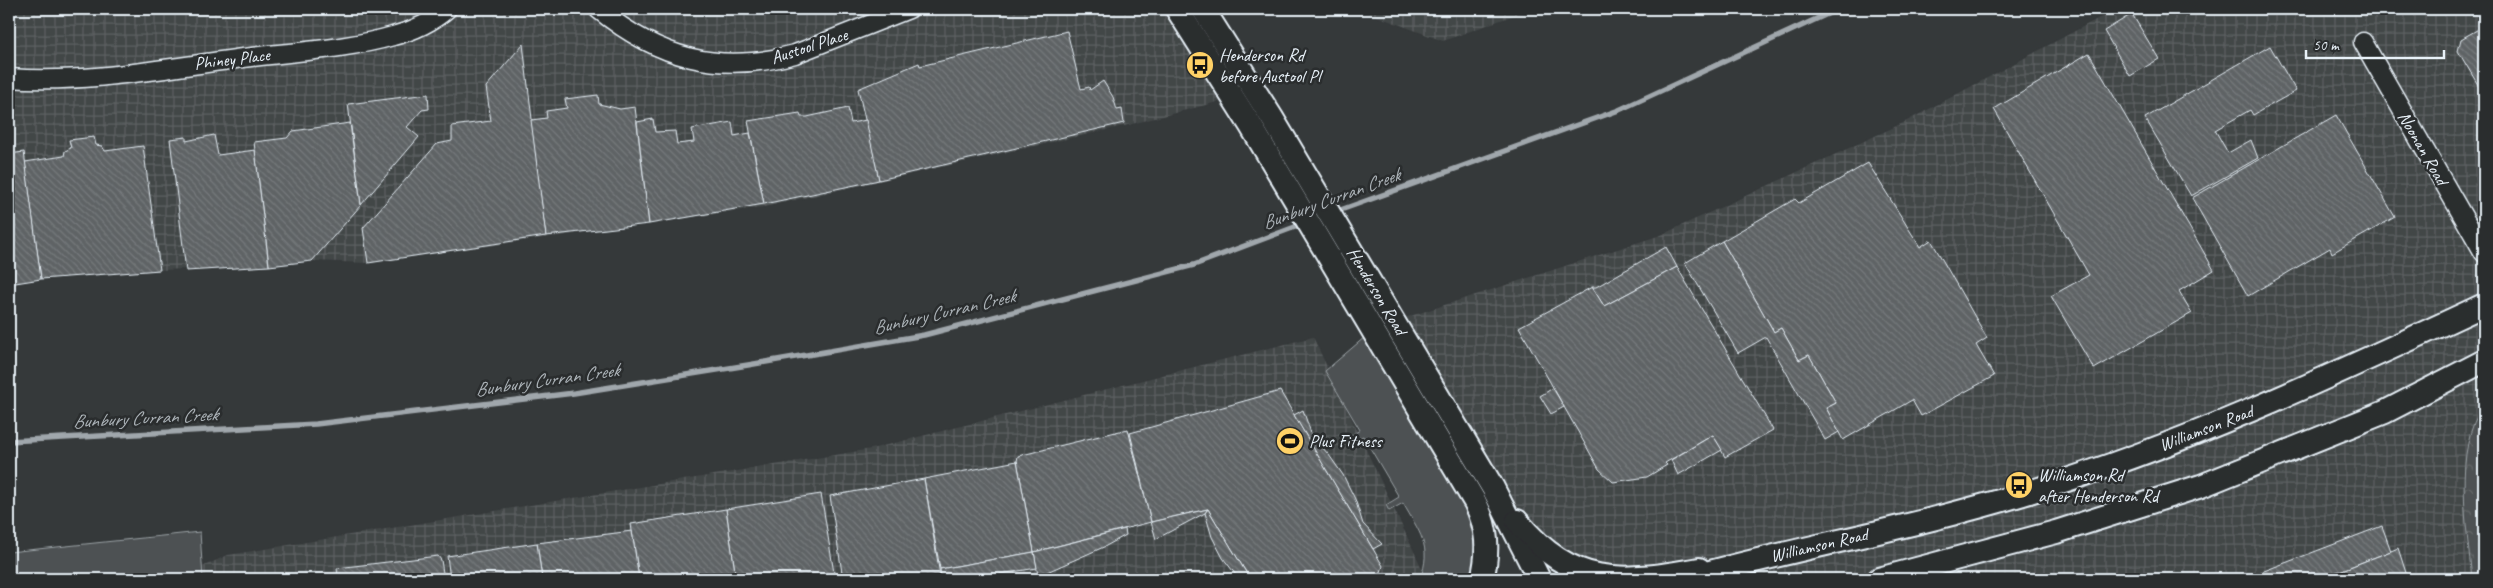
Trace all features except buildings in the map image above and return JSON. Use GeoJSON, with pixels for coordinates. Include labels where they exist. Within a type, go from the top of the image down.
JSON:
{"type":"FeatureCollection","features":[{"type":"Feature","properties":{"kind":"main road","name":"Henderson Road"},"geometry":{"type":"LineString","coordinates":[[1177,9],[1251,126],[1481,514],[1487,546],[1482,579]]}},
{"type":"Feature","properties":{"kind":"main road","name":"Henderson Road"},"geometry":{"type":"LineString","coordinates":[[1204,9],[1395,321],[1493,488],[1539,579]]}},
{"type":"Feature","properties":{"kind":"main road","name":"Williamson Road"},"geometry":{"type":"LineString","coordinates":[[1684,579],[1752,560],[2023,494],[2111,464],[2252,411],[2484,305]]}},
{"type":"Feature","properties":{"kind":"main road"},"geometry":{"type":"LineString","coordinates":[[1879,579],[2056,532],[2201,486],[2385,412],[2484,361]]}},
{"type":"Feature","properties":{"kind":"main road"},"geometry":{"type":"LineString","coordinates":[[1493,488],[1531,538],[1548,554],[1565,566],[1586,574],[1610,578],[1656,576],[1752,560]]}},
{"type":"Feature","properties":{"kind":"street","name":"Phiney Place"},"geometry":{"type":"LineString","coordinates":[[9,78],[94,77],[340,46],[391,37],[410,31],[447,9]]}},
{"type":"Feature","properties":{"kind":"street","name":"Austool Place"},"geometry":{"type":"LineString","coordinates":[[598,9],[622,28],[664,51],[688,58],[730,64],[777,59],[795,54],[909,9]]}},
{"type":"Feature","properties":{"kind":"street","name":"Noonan Road"},"geometry":{"type":"LineString","coordinates":[[2363,42],[2484,253]]}},
{"type":"Feature","properties":{"kind":"shaded area"},"geometry":{"type":"Polygon","coordinates":[[[9,9],[1177,9],[1233,98],[1124,126],[764,207],[368,263],[312,261],[269,266],[160,270],[41,279],[9,284],[9,9]]]}},
{"type":"Feature","properties":{"kind":"shaded area"},"geometry":{"type":"Polygon","coordinates":[[[1358,9],[1531,9],[1443,41],[1358,9]]]}},
{"type":"Feature","properties":{"kind":"shaded area"},"geometry":{"type":"Polygon","coordinates":[[[2116,9],[2484,9],[2484,579],[1539,579],[1395,321],[1661,235],[1903,123],[2116,9]]]}},
{"type":"Feature","properties":{"kind":"shaded area"},"geometry":{"type":"Polygon","coordinates":[[[1313,337],[1427,579],[203,579],[202,567],[228,555],[871,449],[1313,337]]]}},
{"type":"Feature","properties":{"kind":"green space"},"geometry":{"type":"Polygon","coordinates":[[[1365,337],[1469,513],[1475,554],[1469,579],[1420,579],[1424,567],[1425,548],[1419,531],[1403,503],[1389,511],[1386,505],[1399,497],[1363,436],[1350,443],[1347,438],[1360,430],[1325,371],[1365,337]]]}},
{"type":"Feature","properties":{"kind":"green space"},"geometry":{"type":"Polygon","coordinates":[[[2484,405],[2484,579],[2472,579],[2465,513],[2465,466],[2468,443],[2474,423],[2484,405]]]}},
{"type":"Feature","properties":{"kind":"green space"},"geometry":{"type":"Polygon","coordinates":[[[200,532],[203,579],[9,579],[9,552],[200,532]]]}},
{"type":"Feature","properties":{"kind":"waterway","name":"Bunbury Curran Creek"},"geometry":{"type":"LineString","coordinates":[[1335,212],[1619,110],[1838,9]]}},
{"type":"Feature","properties":{"kind":"waterway","name":"Bunbury Curran Creek"},"geometry":{"type":"LineString","coordinates":[[9,441],[316,424],[574,393],[748,365],[924,335],[1194,265],[1303,224]]}},
{"type":"Feature","properties":{"kind":"place","name":"Henderson Rd before Austool Pl"},"geometry":{"type":"Point","coordinates":[1200,65]}},
{"type":"Feature","properties":{"kind":"place","name":"Plus Fitness"},"geometry":{"type":"Point","coordinates":[1290,441]}},
{"type":"Feature","properties":{"kind":"place","name":"Williamson Rd after Henderson Rd"},"geometry":{"type":"Point","coordinates":[2019,485]}}]}
